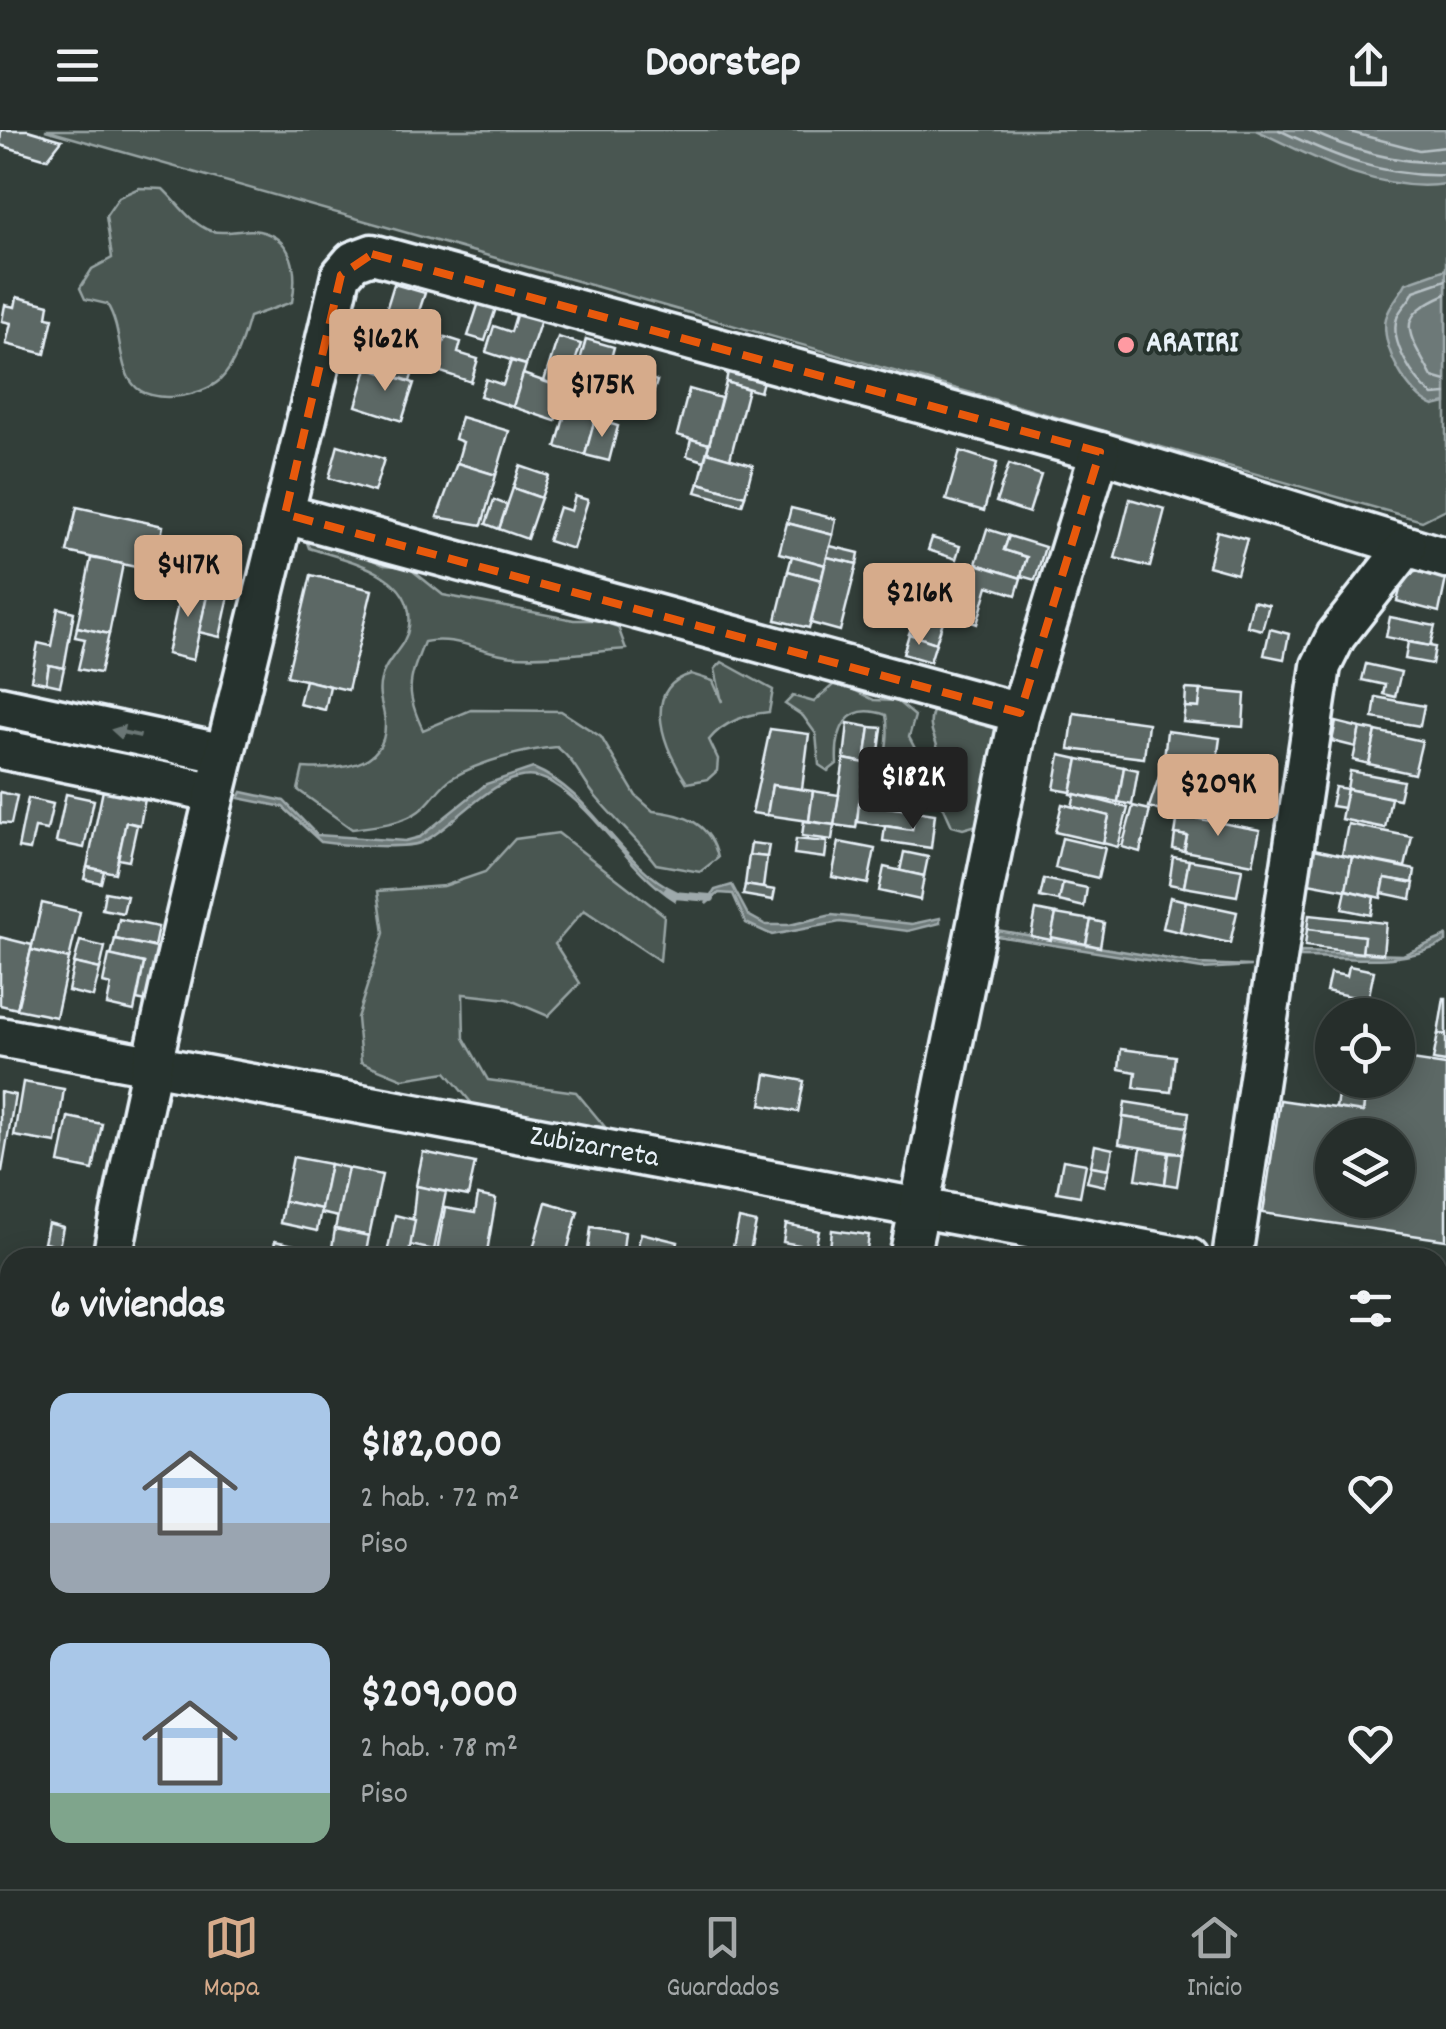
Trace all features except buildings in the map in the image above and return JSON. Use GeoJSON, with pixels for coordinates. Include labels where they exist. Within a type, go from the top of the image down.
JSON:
{"type":"FeatureCollection","features":[{"type":"Feature","properties":{"kind":"street"},"geometry":{"type":"LineString","coordinates":[[114,1248],[148,1068],[221,753],[285,514],[341,275],[353,261],[372,254],[1100,452],[1446,558]]}},
{"type":"Feature","properties":{"kind":"street"},"geometry":{"type":"LineString","coordinates":[[911,1248],[1020,713],[1100,452]]}},
{"type":"Feature","properties":{"kind":"street"},"geometry":{"type":"LineString","coordinates":[[285,514],[1020,713]]}},
{"type":"Feature","properties":{"kind":"street"},"geometry":{"type":"LineString","coordinates":[[1234,1248],[1321,666],[1336,636],[1406,547]]}},
{"type":"Feature","properties":{"kind":"street"},"geometry":{"type":"LineString","coordinates":[[0,706],[221,753]]}},
{"type":"Feature","properties":{"kind":"street"},"geometry":{"type":"LineString","coordinates":[[0,748],[213,792]]}},
{"type":"Feature","properties":{"kind":"street","name":"Zubizarreta"},"geometry":{"type":"LineString","coordinates":[[0,1037],[148,1068],[1136,1248]]}},
{"type":"Feature","properties":{"kind":"highlighted area"},"geometry":{"type":"Polygon","coordinates":[[[372,254],[1100,452],[1020,713],[285,514],[341,275],[372,254]]]}},
{"type":"Feature","properties":{"kind":"shaded area","name":"ARATIRI"},"geometry":{"type":"Polygon","coordinates":[[[45,130],[1446,130],[1446,509],[1422,521],[45,130]]]}},
{"type":"Feature","properties":{"kind":"shaded area"},"geometry":{"type":"Polygon","coordinates":[[[139,188],[163,189],[191,218],[211,231],[253,230],[271,235],[291,258],[292,302],[249,317],[226,374],[212,386],[189,395],[151,395],[133,384],[124,367],[116,325],[107,304],[85,299],[80,288],[92,269],[112,258],[106,216],[119,197],[139,188]]]}},
{"type":"Feature","properties":{"kind":"shaded area"},"geometry":{"type":"Polygon","coordinates":[[[302,528],[384,565],[408,567],[443,595],[574,620],[598,620],[618,627],[626,649],[515,656],[448,641],[424,642],[411,686],[413,705],[423,730],[471,710],[561,711],[601,737],[636,796],[653,811],[686,818],[703,829],[718,858],[700,872],[656,864],[557,747],[476,766],[447,781],[412,815],[378,825],[352,829],[298,790],[303,768],[357,764],[377,750],[385,724],[381,679],[409,626],[408,608],[390,581],[358,564],[309,548],[302,528]]]}},
{"type":"Feature","properties":{"kind":"shaded area"},"geometry":{"type":"Polygon","coordinates":[[[722,662],[773,690],[769,712],[721,728],[709,740],[718,759],[717,771],[708,779],[687,783],[671,755],[661,722],[665,693],[691,674],[713,681],[722,702],[715,669],[722,662]]]}},
{"type":"Feature","properties":{"kind":"shaded area"},"geometry":{"type":"Polygon","coordinates":[[[833,685],[844,685],[874,700],[897,701],[915,716],[909,737],[930,777],[925,782],[901,795],[882,788],[886,715],[872,712],[852,715],[846,722],[838,740],[837,764],[828,771],[819,765],[816,734],[803,716],[785,704],[793,696],[814,702],[833,685]]]}},
{"type":"Feature","properties":{"kind":"shaded area"},"geometry":{"type":"Polygon","coordinates":[[[934,709],[1000,720],[984,823],[963,829],[952,826],[943,806],[933,802],[939,761],[931,727],[934,709]]]}},
{"type":"Feature","properties":{"kind":"shaded area"},"geometry":{"type":"Polygon","coordinates":[[[558,833],[664,915],[660,961],[584,910],[555,944],[580,983],[548,1016],[508,999],[463,994],[464,1038],[488,1080],[576,1092],[605,1127],[562,1124],[474,1106],[446,1072],[403,1079],[361,1062],[357,1018],[384,933],[378,891],[444,886],[485,872],[515,839],[558,833]]]}},
{"type":"Feature","properties":{"kind":"water"},"geometry":{"type":"Polygon","coordinates":[[[1256,130],[1446,130],[1446,184],[1422,186],[1373,179],[1324,162],[1256,130]]]}},
{"type":"Feature","properties":{"kind":"water"},"geometry":{"type":"Polygon","coordinates":[[[1446,269],[1446,403],[1434,406],[1405,381],[1391,355],[1385,329],[1390,308],[1406,283],[1446,269]]]}},
{"type":"Feature","properties":{"kind":"water"},"geometry":{"type":"Polygon","coordinates":[[[533,768],[573,794],[638,864],[677,892],[675,900],[642,873],[569,795],[534,777],[500,785],[435,835],[420,843],[400,846],[321,842],[283,807],[239,798],[242,792],[284,801],[317,835],[405,841],[420,837],[486,784],[533,768]]]}},
{"type":"Feature","properties":{"kind":"water"},"geometry":{"type":"Polygon","coordinates":[[[732,885],[748,915],[766,925],[789,925],[832,915],[912,924],[940,918],[940,923],[908,931],[840,922],[772,935],[746,923],[733,894],[719,893],[706,904],[715,890],[732,885]]]}},
{"type":"Feature","properties":{"kind":"water"},"geometry":{"type":"Polygon","coordinates":[[[979,927],[1199,964],[1251,966],[1202,969],[978,933],[979,927]]]}},
{"type":"Feature","properties":{"kind":"water"},"geometry":{"type":"Polygon","coordinates":[[[1446,936],[1446,942],[1429,950],[1393,958],[1300,957],[1301,952],[1403,955],[1446,936]]]}},
{"type":"Feature","properties":{"kind":"waterway"},"geometry":{"type":"LineString","coordinates":[[668,891],[673,895],[711,898]]}},
{"type":"Feature","properties":{"kind":"place","name":"ARATIRI"},"geometry":{"type":"Point","coordinates":[1126,345]}}]}
